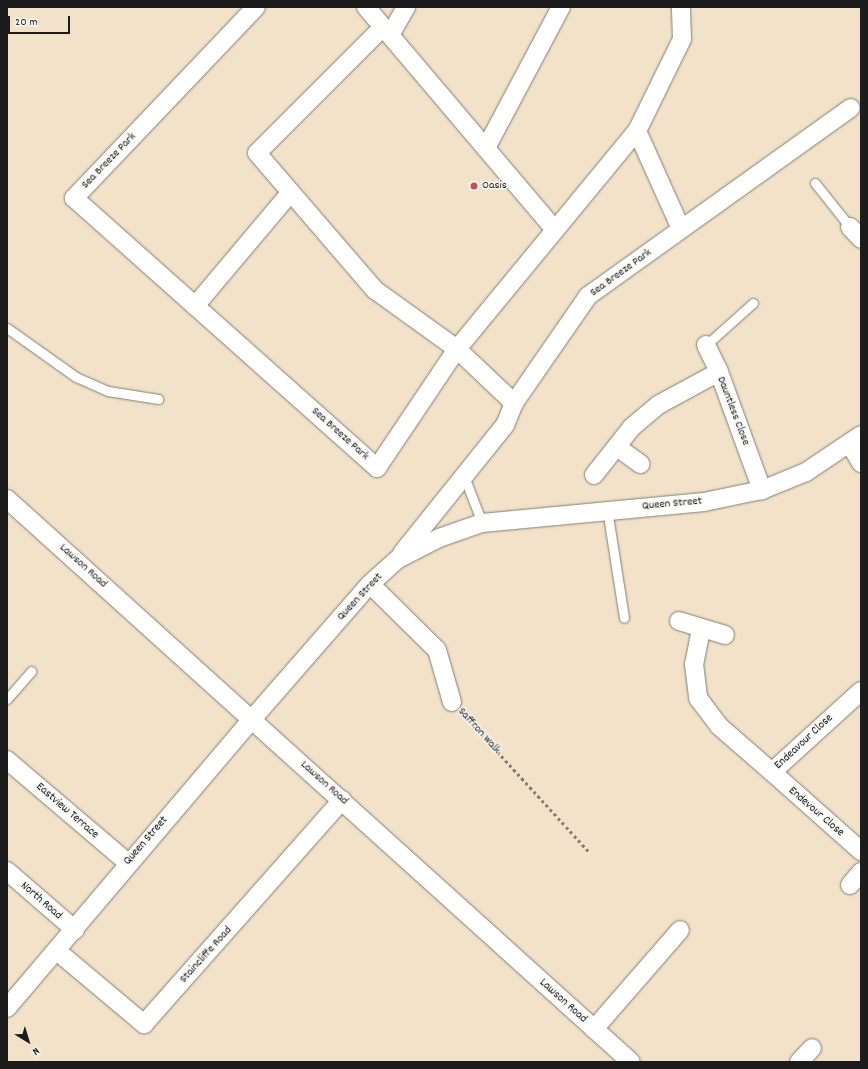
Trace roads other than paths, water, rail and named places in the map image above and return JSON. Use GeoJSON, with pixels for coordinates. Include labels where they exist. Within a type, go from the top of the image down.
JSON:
{"type":"FeatureCollection","features":[{"type":"Feature","properties":{"kind":"street","name":"Sea Breeze Park"},"geometry":{"type":"LineString","coordinates":[[256,7],[74,198],[377,468],[457,349],[637,131],[682,39],[681,7]]}},
{"type":"Feature","properties":{"kind":"street"},"geometry":{"type":"LineString","coordinates":[[366,7],[555,230]]}},
{"type":"Feature","properties":{"kind":"street"},"geometry":{"type":"LineString","coordinates":[[406,7],[386,31],[257,153],[375,290],[457,349],[514,403]]}},
{"type":"Feature","properties":{"kind":"street"},"geometry":{"type":"LineString","coordinates":[[486,148],[561,7]]}},
{"type":"Feature","properties":{"kind":"street","name":"Sea Breeze Park"},"geometry":{"type":"LineString","coordinates":[[398,559],[505,425],[514,403],[588,296],[852,108]]}},
{"type":"Feature","properties":{"kind":"street"},"geometry":{"type":"LineString","coordinates":[[637,131],[681,229]]}},
{"type":"Feature","properties":{"kind":"street"},"geometry":{"type":"LineString","coordinates":[[195,306],[291,192]]}},
{"type":"Feature","properties":{"kind":"street"},"geometry":{"type":"LineString","coordinates":[[706,344],[719,372]]}},
{"type":"Feature","properties":{"kind":"street","name":"Dauntless Close"},"geometry":{"type":"LineString","coordinates":[[594,475],[617,447],[658,405],[719,372],[762,490]]}},
{"type":"Feature","properties":{"kind":"street"},"geometry":{"type":"LineString","coordinates":[[856,440],[861,463]]}},
{"type":"Feature","properties":{"kind":"street","name":"Queen Street"},"geometry":{"type":"LineString","coordinates":[[7,1008],[75,930],[127,862],[370,584],[398,559],[439,538],[482,523],[607,509],[704,502],[762,490],[806,472],[856,440]]}},
{"type":"Feature","properties":{"kind":"street"},"geometry":{"type":"LineString","coordinates":[[617,447],[640,464]]}},
{"type":"Feature","properties":{"kind":"street","name":"Lawson Road"},"geometry":{"type":"LineString","coordinates":[[10,506],[253,718],[631,1062]]}},
{"type":"Feature","properties":{"kind":"street","name":"Saffron Walk"},"geometry":{"type":"LineString","coordinates":[[370,584],[438,650],[452,702]]}},
{"type":"Feature","properties":{"kind":"street"},"geometry":{"type":"LineString","coordinates":[[678,621],[725,635]]}},
{"type":"Feature","properties":{"kind":"street","name":"Endeavour Close"},"geometry":{"type":"LineString","coordinates":[[701,629],[694,664],[698,698],[719,726],[772,772],[861,691]]}},
{"type":"Feature","properties":{"kind":"street","name":"Eastview Terrace"},"geometry":{"type":"LineString","coordinates":[[7,760],[127,862]]}},
{"type":"Feature","properties":{"kind":"street","name":"Endevour Close"},"geometry":{"type":"LineString","coordinates":[[772,772],[861,851]]}},
{"type":"Feature","properties":{"kind":"street","name":"Staincliffe Road"},"geometry":{"type":"LineString","coordinates":[[57,950],[144,1024],[342,800]]}},
{"type":"Feature","properties":{"kind":"street","name":"North Road"},"geometry":{"type":"LineString","coordinates":[[7,871],[75,930]]}},
{"type":"Feature","properties":{"kind":"street"},"geometry":{"type":"LineString","coordinates":[[850,886],[861,872]]}},
{"type":"Feature","properties":{"kind":"street"},"geometry":{"type":"LineString","coordinates":[[594,1029],[680,930]]}},
{"type":"Feature","properties":{"kind":"street"},"geometry":{"type":"LineString","coordinates":[[799,1062],[812,1048]]}},
{"type":"Feature","properties":{"kind":"lane"},"geometry":{"type":"LineString","coordinates":[[815,183],[856,233]]}},
{"type":"Feature","properties":{"kind":"lane"},"geometry":{"type":"LineString","coordinates":[[706,344],[754,303]]}},
{"type":"Feature","properties":{"kind":"lane"},"geometry":{"type":"LineString","coordinates":[[7,328],[76,377],[108,391],[158,399]]}},
{"type":"Feature","properties":{"kind":"lane"},"geometry":{"type":"LineString","coordinates":[[464,476],[482,523]]}},
{"type":"Feature","properties":{"kind":"lane"},"geometry":{"type":"LineString","coordinates":[[607,509],[624,618]]}},
{"type":"Feature","properties":{"kind":"lane"},"geometry":{"type":"LineString","coordinates":[[7,699],[31,671]]}},
{"type":"Feature","properties":{"kind":"place","name":"Oasis"},"geometry":{"type":"Point","coordinates":[474,186]}}]}
